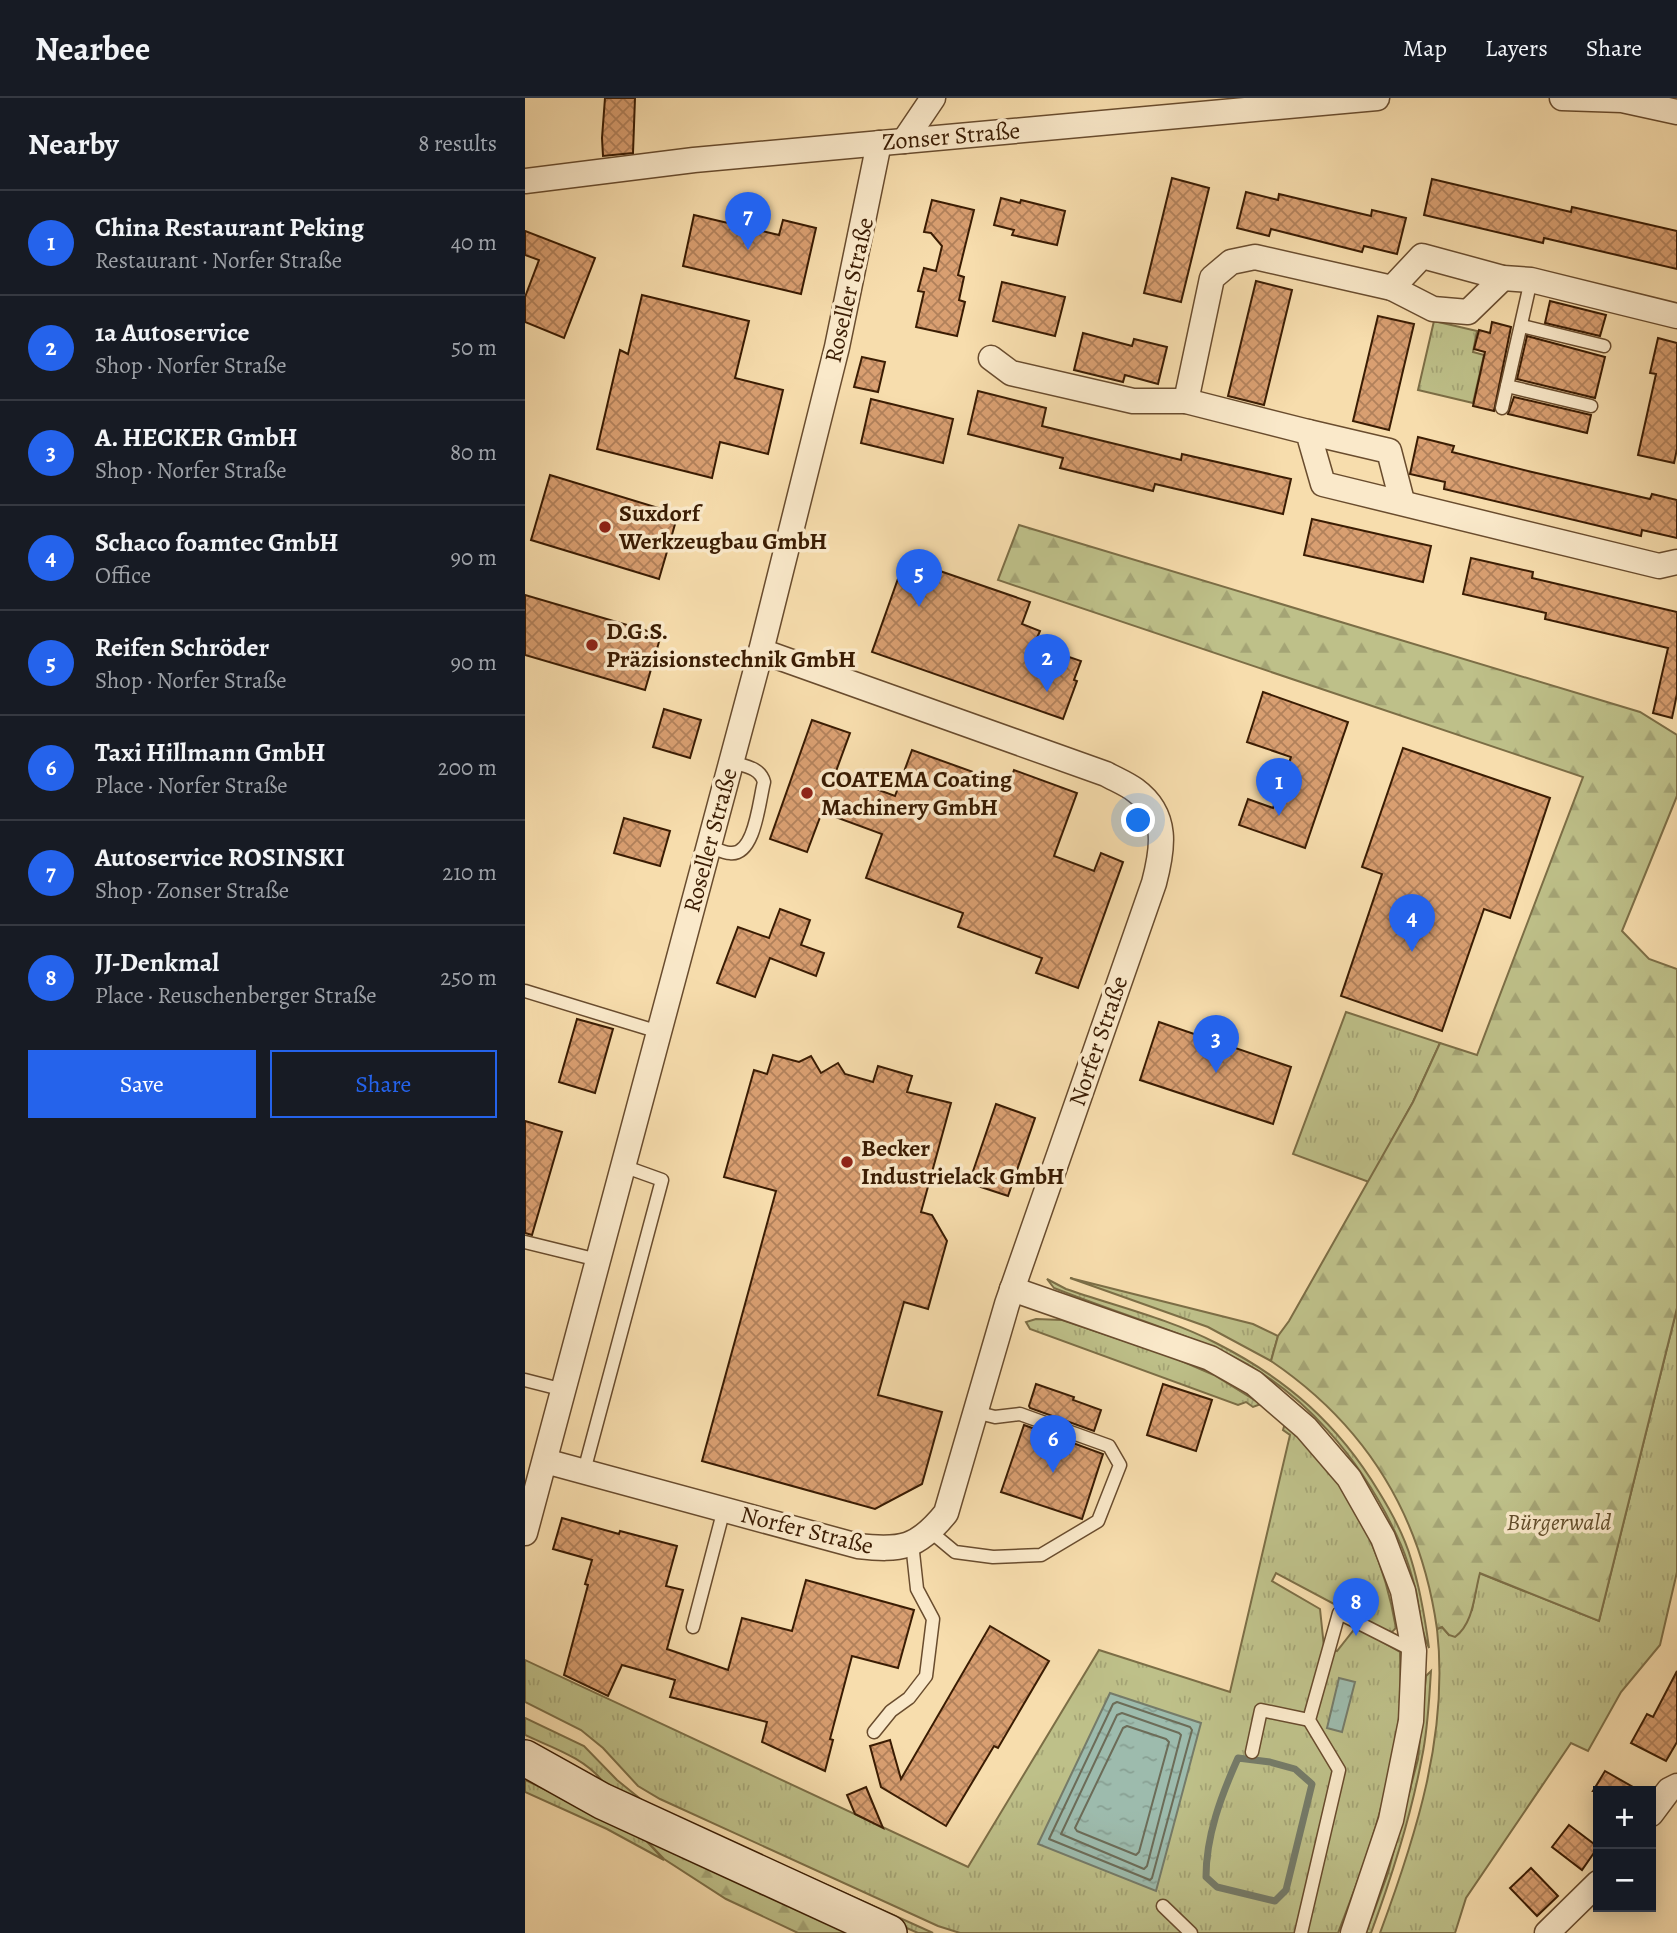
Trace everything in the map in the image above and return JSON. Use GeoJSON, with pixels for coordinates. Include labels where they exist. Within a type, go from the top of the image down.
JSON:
{"type":"FeatureCollection","features":[{"type":"Feature","properties":{"kind":"main road"},"geometry":{"type":"LineString","coordinates":[[525,1758],[602,1801],[889,1933]]}},
{"type":"Feature","properties":{"kind":"street"},"geometry":{"type":"LineString","coordinates":[[904,141],[933,98]]}},
{"type":"Feature","properties":{"kind":"street","name":"Zonser Straße"},"geometry":{"type":"LineString","coordinates":[[525,181],[694,160],[1377,98]]}},
{"type":"Feature","properties":{"kind":"street"},"geometry":{"type":"LineString","coordinates":[[1562,98],[1622,100],[1677,112]]}},
{"type":"Feature","properties":{"kind":"street","name":"Roseller Straße"},"geometry":{"type":"LineString","coordinates":[[525,1532],[530,1496],[545,1461],[761,651],[837,346],[879,143]]}},
{"type":"Feature","properties":{"kind":"street"},"geometry":{"type":"LineString","coordinates":[[1392,288],[1422,256],[1503,278],[1531,280],[1677,316]]}},
{"type":"Feature","properties":{"kind":"street"},"geometry":{"type":"LineString","coordinates":[[1186,401],[1212,278],[1231,262],[1255,257],[1392,288],[1433,309],[1468,312],[1503,278]]}},
{"type":"Feature","properties":{"kind":"street"},"geometry":{"type":"LineString","coordinates":[[991,358],[1011,373],[1133,401],[1186,401],[1389,450],[1402,501]]}},
{"type":"Feature","properties":{"kind":"street"},"geometry":{"type":"LineString","coordinates":[[1308,432],[1323,484],[1402,501],[1510,531],[1659,566],[1677,562]]}},
{"type":"Feature","properties":{"kind":"street","name":"Norfer Straße"},"geometry":{"type":"LineString","coordinates":[[545,1461],[858,1546],[890,1550],[921,1538],[946,1513],[1012,1289],[1154,883],[1162,853],[1161,827],[1153,810],[1137,791],[1106,774],[761,651]]}},
{"type":"Feature","properties":{"kind":"street"},"geometry":{"type":"LineString","coordinates":[[1012,1289],[1209,1359],[1254,1383],[1306,1428],[1349,1478],[1383,1538],[1403,1591],[1414,1651],[1411,1721],[1391,1820],[1353,1933]]}},
{"type":"Feature","properties":{"kind":"street"},"geometry":{"type":"LineString","coordinates":[[1656,1807],[1669,1790],[1677,1786]]}},
{"type":"Feature","properties":{"kind":"street"},"geometry":{"type":"LineString","coordinates":[[1547,1933],[1593,1888]]}},
{"type":"Feature","properties":{"kind":"lane"},"geometry":{"type":"LineString","coordinates":[[1502,408],[1531,280]]}},
{"type":"Feature","properties":{"kind":"lane"},"geometry":{"type":"LineString","coordinates":[[1522,326],[1604,346]]}},
{"type":"Feature","properties":{"kind":"lane"},"geometry":{"type":"LineString","coordinates":[[1507,386],[1591,406]]}},
{"type":"Feature","properties":{"kind":"lane"},"geometry":{"type":"LineString","coordinates":[[709,846],[730,853],[740,852],[750,842],[764,782],[762,775],[755,770],[731,762]]}},
{"type":"Feature","properties":{"kind":"lane"},"geometry":{"type":"LineString","coordinates":[[525,991],[659,1032]]}},
{"type":"Feature","properties":{"kind":"lane"},"geometry":{"type":"LineString","coordinates":[[584,1471],[663,1180],[624,1166]]}},
{"type":"Feature","properties":{"kind":"lane"},"geometry":{"type":"LineString","coordinates":[[525,1242],[598,1259]]}},
{"type":"Feature","properties":{"kind":"lane"},"geometry":{"type":"LineString","coordinates":[[525,1380],[563,1390]]}},
{"type":"Feature","properties":{"kind":"lane"},"geometry":{"type":"LineString","coordinates":[[874,1732],[891,1711],[909,1698],[926,1676],[933,1619],[917,1589],[921,1538],[955,1552],[993,1557],[1041,1555],[1098,1521],[1120,1465],[1109,1446],[1071,1432],[1020,1414],[995,1418],[975,1412]]}},
{"type":"Feature","properties":{"kind":"lane"},"geometry":{"type":"LineString","coordinates":[[693,1627],[724,1509]]}},
{"type":"Feature","properties":{"kind":"lane"},"geometry":{"type":"LineString","coordinates":[[1301,1933],[1339,1770],[1309,1720],[1339,1613],[1414,1651]]}},
{"type":"Feature","properties":{"kind":"lane"},"geometry":{"type":"LineString","coordinates":[[1252,1752],[1261,1710],[1309,1720]]}},
{"type":"Feature","properties":{"kind":"lane"},"geometry":{"type":"LineString","coordinates":[[1163,1906],[1191,1933]]}},
{"type":"Feature","properties":{"kind":"green space"},"geometry":{"type":"Polygon","coordinates":[[[1434,321],[1477,331],[1473,352],[1484,355],[1473,403],[1418,390],[1434,321]]]}},
{"type":"Feature","properties":{"kind":"green space","name":"Bürgerwald"},"geometry":{"type":"Polygon","coordinates":[[[1019,525],[1640,712],[1677,735],[1677,796],[1622,931],[1649,959],[1677,969],[1677,1308],[1599,1621],[1480,1573],[1470,1616],[1461,1631],[1455,1637],[1442,1627],[1437,1629],[1418,1548],[1403,1511],[1384,1477],[1361,1444],[1335,1414],[1271,1361],[1278,1336],[1413,1102],[1440,1043],[1477,1055],[1583,777],[998,580],[1019,525]]]}},
{"type":"Feature","properties":{"kind":"green space"},"geometry":{"type":"Polygon","coordinates":[[[1346,1012],[1440,1043],[1413,1102],[1369,1182],[1293,1154],[1346,1012]]]}},
{"type":"Feature","properties":{"kind":"green space"},"geometry":{"type":"Polygon","coordinates":[[[1070,1278],[1253,1324],[1278,1336],[1271,1361],[1208,1327],[1070,1278]]]}},
{"type":"Feature","properties":{"kind":"green space"},"geometry":{"type":"Polygon","coordinates":[[[1047,1279],[1066,1289],[1161,1320],[1216,1343],[1266,1372],[1328,1424],[1363,1468],[1397,1524],[1417,1581],[1429,1648],[1409,1568],[1386,1515],[1350,1457],[1304,1406],[1278,1385],[1219,1350],[1054,1288],[1047,1279]]]}},
{"type":"Feature","properties":{"kind":"green space"},"geometry":{"type":"Polygon","coordinates":[[[1677,1308],[1677,1572],[1660,1645],[1621,1692],[1588,1751],[1571,1743],[1466,1898],[1455,1933],[1380,1933],[1406,1859],[1427,1784],[1438,1707],[1437,1629],[1442,1627],[1449,1635],[1472,1610],[1479,1573],[1599,1621],[1677,1308]]]}},
{"type":"Feature","properties":{"kind":"green space"},"geometry":{"type":"Polygon","coordinates":[[[1036,1319],[1062,1320],[1170,1356],[1214,1375],[1261,1404],[1253,1407],[1246,1402],[1238,1405],[1030,1329],[1026,1322],[1036,1319]]]}},
{"type":"Feature","properties":{"kind":"green space"},"geometry":{"type":"Polygon","coordinates":[[[1285,1423],[1336,1480],[1360,1519],[1379,1561],[1396,1628],[1392,1632],[1381,1629],[1276,1573],[1272,1581],[1320,1609],[1324,1647],[1337,1651],[1356,1627],[1400,1652],[1400,1709],[1390,1772],[1367,1854],[1338,1933],[960,1933],[938,1926],[660,1799],[638,1786],[603,1748],[581,1730],[525,1702],[525,1660],[968,1867],[1099,1650],[1230,1692],[1290,1435],[1283,1430],[1285,1423]]]}},
{"type":"Feature","properties":{"kind":"green space"},"geometry":{"type":"Polygon","coordinates":[[[1431,1671],[1426,1736],[1418,1779],[1379,1912],[1371,1933],[1366,1933],[1388,1873],[1418,1759],[1426,1676],[1431,1671]]]}},
{"type":"Feature","properties":{"kind":"green space"},"geometry":{"type":"Polygon","coordinates":[[[525,1718],[584,1746],[617,1780],[643,1801],[933,1933],[918,1933],[868,1911],[604,1783],[578,1760],[525,1735],[525,1718]]]}},
{"type":"Feature","properties":{"kind":"green space"},"geometry":{"type":"Polygon","coordinates":[[[525,1780],[641,1835],[664,1860],[607,1829],[525,1792],[525,1780]]]}},
{"type":"Feature","properties":{"kind":"green space"},"geometry":{"type":"Polygon","coordinates":[[[641,1835],[860,1933],[798,1933],[726,1899],[664,1859],[641,1835]]]}},
{"type":"Feature","properties":{"kind":"water"},"geometry":{"type":"Polygon","coordinates":[[[1339,1678],[1355,1682],[1342,1732],[1327,1728],[1339,1678]]]}},
{"type":"Feature","properties":{"kind":"water"},"geometry":{"type":"Polygon","coordinates":[[[1110,1693],[1201,1723],[1156,1891],[1038,1844],[1110,1693]]]}},
{"type":"Feature","properties":{"kind":"building"},"geometry":{"type":"Polygon","coordinates":[[[605,98],[635,98],[633,153],[603,156],[605,98]]]}},
{"type":"Feature","properties":{"kind":"building"},"geometry":{"type":"Polygon","coordinates":[[[1172,178],[1209,188],[1181,302],[1144,293],[1172,178]]]}},
{"type":"Feature","properties":{"kind":"building"},"geometry":{"type":"Polygon","coordinates":[[[1432,179],[1571,212],[1572,207],[1677,231],[1677,269],[1544,238],[1543,243],[1424,215],[1432,179]]]}},
{"type":"Feature","properties":{"kind":"building"},"geometry":{"type":"Polygon","coordinates":[[[1246,192],[1278,200],[1279,194],[1371,216],[1372,210],[1406,218],[1397,254],[1364,246],[1362,252],[1271,229],[1269,236],[1237,228],[1246,192]]]}},
{"type":"Feature","properties":{"kind":"building"},"geometry":{"type":"Polygon","coordinates":[[[1001,198],[1065,211],[1057,245],[1012,235],[1014,230],[994,225],[1001,198]]]}},
{"type":"Feature","properties":{"kind":"building"},"geometry":{"type":"Polygon","coordinates":[[[932,200],[974,210],[958,275],[964,277],[959,300],[965,302],[957,336],[916,327],[924,292],[918,291],[924,268],[936,271],[942,246],[931,233],[924,232],[932,200]]]}},
{"type":"Feature","properties":{"kind":"building"},"geometry":{"type":"Polygon","coordinates":[[[694,215],[779,235],[783,220],[816,228],[801,294],[683,266],[694,215]]]}},
{"type":"Feature","properties":{"kind":"building"},"geometry":{"type":"Polygon","coordinates":[[[525,231],[595,258],[564,338],[525,322],[525,297],[539,260],[525,255],[525,231]]]}},
{"type":"Feature","properties":{"kind":"building"},"geometry":{"type":"Polygon","coordinates":[[[1256,281],[1292,290],[1264,405],[1228,396],[1256,281]]]}},
{"type":"Feature","properties":{"kind":"building"},"geometry":{"type":"Polygon","coordinates":[[[1002,282],[1065,297],[1055,336],[993,321],[1002,282]]]}},
{"type":"Feature","properties":{"kind":"building"},"geometry":{"type":"Polygon","coordinates":[[[642,295],[749,321],[735,378],[783,390],[768,454],[720,442],[712,478],[597,449],[620,350],[628,354],[642,295]]]}},
{"type":"Feature","properties":{"kind":"building"},"geometry":{"type":"Polygon","coordinates":[[[1550,301],[1606,315],[1600,336],[1545,323],[1550,301]]]}},
{"type":"Feature","properties":{"kind":"building"},"geometry":{"type":"Polygon","coordinates":[[[1378,316],[1414,324],[1389,430],[1353,421],[1378,316]]]}},
{"type":"Feature","properties":{"kind":"building"},"geometry":{"type":"Polygon","coordinates":[[[1492,322],[1511,327],[1494,411],[1473,406],[1485,352],[1474,349],[1479,330],[1490,333],[1492,322]]]}},
{"type":"Feature","properties":{"kind":"building"},"geometry":{"type":"Polygon","coordinates":[[[1083,333],[1132,346],[1134,339],[1167,347],[1158,384],[1125,375],[1123,382],[1074,370],[1083,333]]]}},
{"type":"Feature","properties":{"kind":"building"},"geometry":{"type":"Polygon","coordinates":[[[1527,336],[1605,357],[1595,398],[1517,379],[1527,336]]]}},
{"type":"Feature","properties":{"kind":"building"},"geometry":{"type":"Polygon","coordinates":[[[1658,338],[1677,343],[1677,449],[1674,463],[1638,455],[1656,374],[1650,373],[1658,338]]]}},
{"type":"Feature","properties":{"kind":"building"},"geometry":{"type":"Polygon","coordinates":[[[862,357],[885,362],[878,392],[854,387],[862,357]]]}},
{"type":"Feature","properties":{"kind":"building"},"geometry":{"type":"Polygon","coordinates":[[[978,391],[1046,408],[1042,426],[1181,460],[1182,454],[1291,479],[1283,514],[1155,484],[1153,491],[1060,468],[1063,458],[968,434],[978,391]]]}},
{"type":"Feature","properties":{"kind":"building"},"geometry":{"type":"Polygon","coordinates":[[[1514,397],[1591,415],[1587,433],[1508,414],[1514,397]]]}},
{"type":"Feature","properties":{"kind":"building"},"geometry":{"type":"Polygon","coordinates":[[[871,399],[953,419],[943,463],[861,443],[871,399]]]}},
{"type":"Feature","properties":{"kind":"building"},"geometry":{"type":"Polygon","coordinates":[[[1418,437],[1454,446],[1452,452],[1532,472],[1650,499],[1652,494],[1677,500],[1677,538],[1642,530],[1641,536],[1444,489],[1445,482],[1410,474],[1418,437]]]}},
{"type":"Feature","properties":{"kind":"building","name":"Suxdorf Werkzeugbau GmbH"},"geometry":{"type":"Polygon","coordinates":[[[550,475],[678,514],[659,579],[531,540],[550,475]]]}},
{"type":"Feature","properties":{"kind":"building"},"geometry":{"type":"Polygon","coordinates":[[[1312,519],[1431,546],[1423,582],[1304,555],[1312,519]]]}},
{"type":"Feature","properties":{"kind":"building"},"geometry":{"type":"Polygon","coordinates":[[[1471,558],[1533,572],[1532,578],[1677,612],[1677,694],[1672,718],[1653,713],[1668,648],[1545,619],[1546,613],[1463,594],[1471,558]]]}},
{"type":"Feature","properties":{"kind":"building"},"geometry":{"type":"Polygon","coordinates":[[[905,559],[1030,602],[1022,624],[1040,631],[1034,645],[1081,661],[1074,680],[1077,681],[1063,719],[872,652],[905,559]]]}},
{"type":"Feature","properties":{"kind":"building","name":"D.G.S. Präzisionstechnik GmbH"},"geometry":{"type":"Polygon","coordinates":[[[525,595],[661,635],[645,690],[525,655],[525,595]]]}},
{"type":"Feature","properties":{"kind":"building"},"geometry":{"type":"Polygon","coordinates":[[[1263,692],[1348,722],[1305,848],[1239,825],[1248,799],[1273,808],[1291,757],[1247,742],[1263,692]]]}},
{"type":"Feature","properties":{"kind":"building"},"geometry":{"type":"Polygon","coordinates":[[[664,709],[701,720],[690,758],[653,747],[664,709]]]}},
{"type":"Feature","properties":{"kind":"building"},"geometry":{"type":"Polygon","coordinates":[[[812,720],[850,733],[835,774],[895,796],[912,750],[1009,785],[1014,770],[1077,793],[1054,856],[1094,871],[1101,853],[1123,862],[1078,988],[1036,973],[1042,958],[958,927],[963,913],[866,878],[882,834],[822,812],[807,852],[770,839],[812,720]]]}},
{"type":"Feature","properties":{"kind":"building"},"geometry":{"type":"Polygon","coordinates":[[[1403,748],[1550,798],[1510,918],[1484,909],[1442,1031],[1341,996],[1382,874],[1362,867],[1403,748]]]}},
{"type":"Feature","properties":{"kind":"building"},"geometry":{"type":"Polygon","coordinates":[[[624,818],[670,831],[660,866],[614,853],[624,818]]]}},
{"type":"Feature","properties":{"kind":"building"},"geometry":{"type":"Polygon","coordinates":[[[780,909],[810,920],[801,945],[824,953],[816,976],[770,958],[755,997],[717,983],[738,927],[769,938],[780,909]]]}},
{"type":"Feature","properties":{"kind":"building"},"geometry":{"type":"Polygon","coordinates":[[[577,1019],[613,1029],[595,1093],[559,1082],[577,1019]]]}},
{"type":"Feature","properties":{"kind":"building"},"geometry":{"type":"Polygon","coordinates":[[[1159,1022],[1291,1067],[1273,1124],[1140,1080],[1159,1022]]]}},
{"type":"Feature","properties":{"kind":"building"},"geometry":{"type":"Polygon","coordinates":[[[773,1055],[799,1062],[811,1056],[821,1073],[838,1063],[845,1074],[873,1082],[878,1066],[912,1076],[907,1092],[951,1103],[921,1212],[932,1215],[947,1241],[928,1309],[904,1302],[878,1395],[942,1412],[922,1484],[875,1509],[702,1461],[776,1191],[724,1177],[754,1070],[767,1074],[773,1055]]]}},
{"type":"Feature","properties":{"kind":"building","name":"Becker Industrielack GmbH"},"geometry":{"type":"Polygon","coordinates":[[[996,1104],[1035,1118],[1008,1196],[969,1183],[996,1104]]]}},
{"type":"Feature","properties":{"kind":"building"},"geometry":{"type":"Polygon","coordinates":[[[525,1121],[562,1132],[532,1235],[525,1233],[525,1121]]]}},
{"type":"Feature","properties":{"kind":"building"},"geometry":{"type":"Polygon","coordinates":[[[1036,1384],[1101,1410],[1094,1431],[1030,1408],[1036,1384]]]}},
{"type":"Feature","properties":{"kind":"building"},"geometry":{"type":"Polygon","coordinates":[[[1163,1384],[1212,1400],[1196,1451],[1147,1435],[1163,1384]]]}},
{"type":"Feature","properties":{"kind":"building"},"geometry":{"type":"Polygon","coordinates":[[[1024,1425],[1103,1454],[1082,1519],[1001,1492],[1024,1425]]]}},
{"type":"Feature","properties":{"kind":"building"},"geometry":{"type":"Polygon","coordinates":[[[562,1518],[677,1546],[666,1586],[683,1590],[667,1649],[728,1670],[742,1618],[792,1631],[806,1580],[914,1610],[898,1668],[852,1656],[830,1739],[833,1740],[825,1771],[762,1742],[767,1722],[670,1697],[675,1680],[622,1665],[608,1696],[564,1675],[592,1560],[553,1549],[562,1518]]]}},
{"type":"Feature","properties":{"kind":"building"},"geometry":{"type":"Polygon","coordinates":[[[990,1626],[1049,1661],[998,1748],[994,1746],[946,1826],[881,1787],[870,1746],[890,1740],[901,1779],[990,1626]]]}},
{"type":"Feature","properties":{"kind":"building"},"geometry":{"type":"Polygon","coordinates":[[[1677,1671],[1677,1742],[1666,1761],[1631,1743],[1647,1714],[1653,1717],[1677,1671]]]}},
{"type":"Feature","properties":{"kind":"building"},"geometry":{"type":"Polygon","coordinates":[[[1605,1771],[1631,1786],[1596,1786],[1605,1771]]]}},
{"type":"Feature","properties":{"kind":"building"},"geometry":{"type":"Polygon","coordinates":[[[866,1787],[883,1828],[855,1814],[847,1795],[866,1787]]]}},
{"type":"Feature","properties":{"kind":"building"},"geometry":{"type":"Polygon","coordinates":[[[1569,1825],[1593,1843],[1593,1854],[1582,1870],[1552,1847],[1569,1825]]]}},
{"type":"Feature","properties":{"kind":"building"},"geometry":{"type":"Polygon","coordinates":[[[1531,1868],[1558,1896],[1537,1916],[1510,1888],[1531,1868]]]}},
{"type":"Feature","properties":{"kind":"waterway"},"geometry":{"type":"LineString","coordinates":[[1238,1758],[1270,1762],[1295,1769],[1312,1784],[1286,1890],[1275,1901],[1217,1887],[1206,1877],[1216,1816],[1238,1758]]}},
{"type":"Feature","properties":{"kind":"place","name":"Autoservice ROSINSKI"},"geometry":{"type":"Point","coordinates":[748,250]}},
{"type":"Feature","properties":{"kind":"place","name":"Suxdorf Werkzeugbau GmbH"},"geometry":{"type":"Point","coordinates":[605,527]}},
{"type":"Feature","properties":{"kind":"place","name":"Reifen Schröder"},"geometry":{"type":"Point","coordinates":[919,607]}},
{"type":"Feature","properties":{"kind":"place","name":"D.G.S. Präzisionstechnik GmbH"},"geometry":{"type":"Point","coordinates":[592,645]}},
{"type":"Feature","properties":{"kind":"place","name":"1a Autoservice"},"geometry":{"type":"Point","coordinates":[1047,692]}},
{"type":"Feature","properties":{"kind":"place","name":"COATEMA Coating Machinery GmbH"},"geometry":{"type":"Point","coordinates":[807,793]}},
{"type":"Feature","properties":{"kind":"place","name":"China Restaurant Peking"},"geometry":{"type":"Point","coordinates":[1279,816]}},
{"type":"Feature","properties":{"kind":"place","name":"Schaco foamtec GmbH"},"geometry":{"type":"Point","coordinates":[1412,952]}},
{"type":"Feature","properties":{"kind":"place","name":"A. HECKER GmbH"},"geometry":{"type":"Point","coordinates":[1216,1073]}},
{"type":"Feature","properties":{"kind":"place","name":"Becker Industrielack GmbH"},"geometry":{"type":"Point","coordinates":[847,1162]}},
{"type":"Feature","properties":{"kind":"place","name":"Taxi Hillmann GmbH"},"geometry":{"type":"Point","coordinates":[1053,1473]}},
{"type":"Feature","properties":{"kind":"place","name":"JJ-Denkmal"},"geometry":{"type":"Point","coordinates":[1356,1636]}}]}
